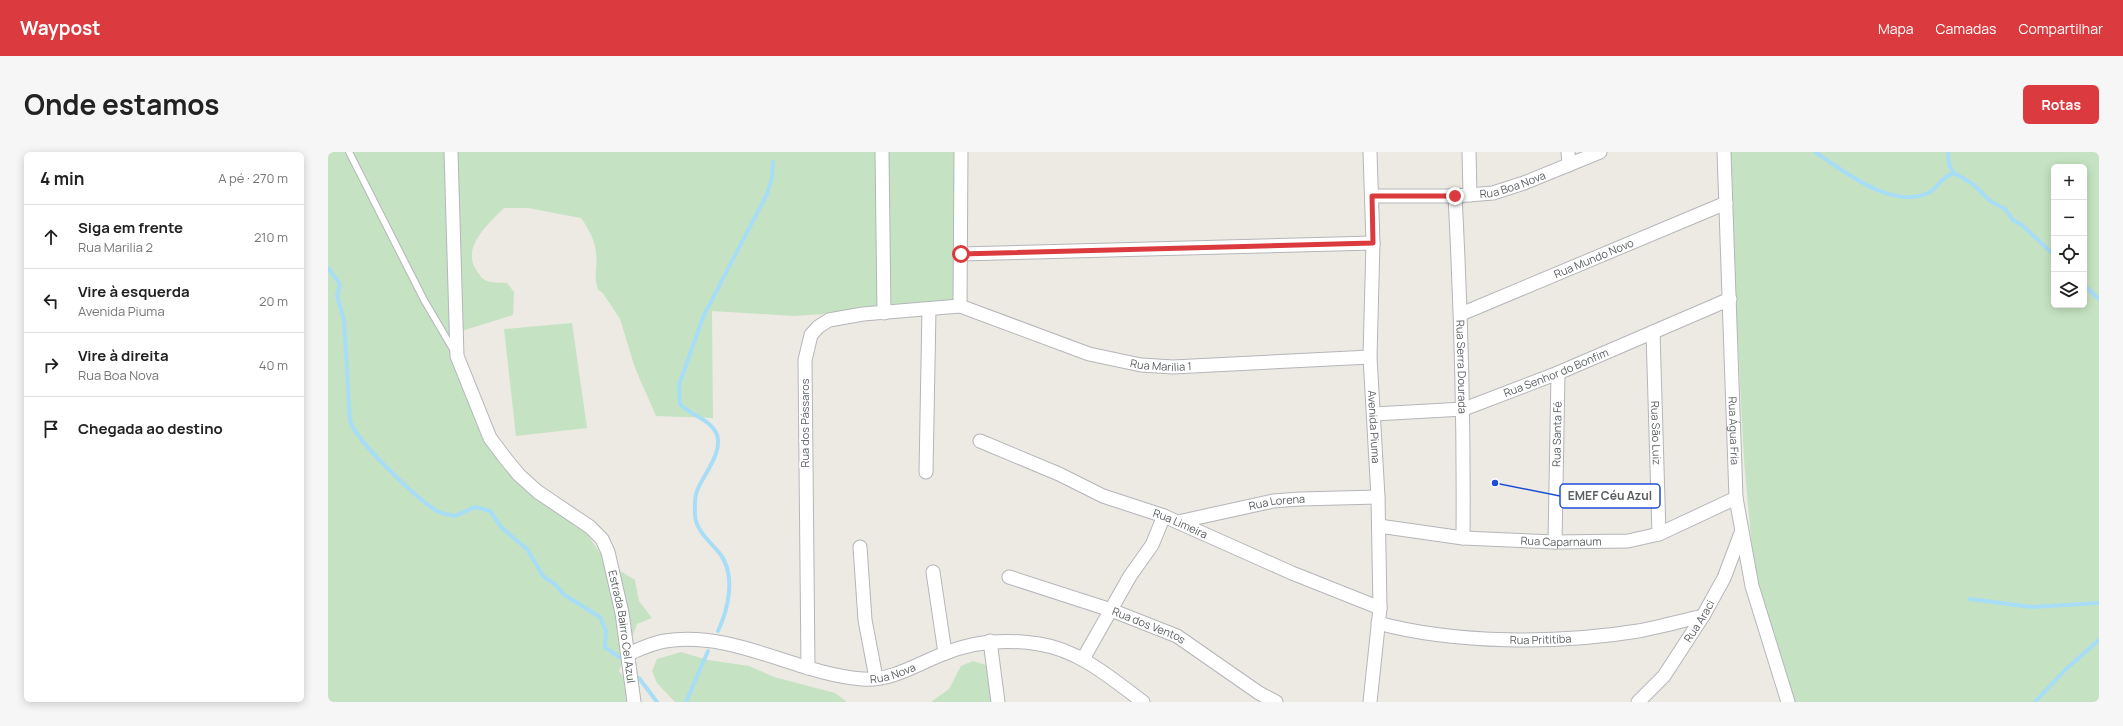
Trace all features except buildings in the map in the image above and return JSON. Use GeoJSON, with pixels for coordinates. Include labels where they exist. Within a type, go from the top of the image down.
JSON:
{"type":"FeatureCollection","features":[{"type":"Feature","properties":{"kind":"street"},"geometry":{"type":"LineString","coordinates":[[451,152],[457,356]]}},
{"type":"Feature","properties":{"kind":"street"},"geometry":{"type":"LineString","coordinates":[[882,152],[884,313]]}},
{"type":"Feature","properties":{"kind":"street"},"geometry":{"type":"LineString","coordinates":[[960,152],[960,306]]}},
{"type":"Feature","properties":{"kind":"street","name":"Avenida Piuma"},"geometry":{"type":"LineString","coordinates":[[1370,152],[1373,243],[1370,357],[1378,497],[1380,608],[1370,702]]}},
{"type":"Feature","properties":{"kind":"street"},"geometry":{"type":"LineString","coordinates":[[1469,152],[1470,195]]}},
{"type":"Feature","properties":{"kind":"street"},"geometry":{"type":"LineString","coordinates":[[1568,152],[1569,165]]}},
{"type":"Feature","properties":{"kind":"street","name":"Rua Boa Nova"},"geometry":{"type":"LineString","coordinates":[[1372,196],[1455,196],[1493,193],[1600,152]]}},
{"type":"Feature","properties":{"kind":"street","name":"Rua Água Fria"},"geometry":{"type":"LineString","coordinates":[[1724,152],[1736,498],[1752,586],[1787,701]]}},
{"type":"Feature","properties":{"kind":"street","name":"Rua Serra Dourada"},"geometry":{"type":"LineString","coordinates":[[1455,196],[1464,409],[1464,538]]}},
{"type":"Feature","properties":{"kind":"street","name":"Rua Mundo Novo"},"geometry":{"type":"LineString","coordinates":[[1461,314],[1726,203]]}},
{"type":"Feature","properties":{"kind":"street"},"geometry":{"type":"LineString","coordinates":[[961,254],[1373,243]]}},
{"type":"Feature","properties":{"kind":"street","name":"Rua Senhor do Bonfim"},"geometry":{"type":"LineString","coordinates":[[1374,414],[1464,409],[1558,373],[1730,299]]}},
{"type":"Feature","properties":{"kind":"street","name":"Rua dos Pássaros"},"geometry":{"type":"LineString","coordinates":[[808,668],[805,360],[807,346],[811,335],[818,327],[829,320],[846,316],[960,306]]}},
{"type":"Feature","properties":{"kind":"street","name":"Rua Marilia 1"},"geometry":{"type":"LineString","coordinates":[[960,306],[1089,354],[1116,361],[1141,365],[1173,367],[1370,357]]}},
{"type":"Feature","properties":{"kind":"street"},"geometry":{"type":"LineString","coordinates":[[926,472],[928,309]]}},
{"type":"Feature","properties":{"kind":"street","name":"Rua São Luiz"},"geometry":{"type":"LineString","coordinates":[[1653,332],[1659,534]]}},
{"type":"Feature","properties":{"kind":"street","name":"Estrada Bairro Cel Azul"},"geometry":{"type":"LineString","coordinates":[[457,356],[490,438],[504,458],[519,475],[538,492],[590,527],[602,539],[608,552],[628,654],[634,702]]}},
{"type":"Feature","properties":{"kind":"street","name":"Rua Santa Fé"},"geometry":{"type":"LineString","coordinates":[[1555,542],[1558,373]]}},
{"type":"Feature","properties":{"kind":"street","name":"Rua Limeira"},"geometry":{"type":"LineString","coordinates":[[980,441],[1059,474],[1104,496],[1164,516],[1292,573],[1380,608]]}},
{"type":"Feature","properties":{"kind":"street","name":"Rua Lorena"},"geometry":{"type":"LineString","coordinates":[[1178,522],[1274,501],[1300,498],[1378,497]]}},
{"type":"Feature","properties":{"kind":"street","name":"Rua Caparnaum"},"geometry":{"type":"LineString","coordinates":[[1379,526],[1464,538],[1555,542],[1628,541],[1659,534],[1736,498]]}},
{"type":"Feature","properties":{"kind":"street"},"geometry":{"type":"LineString","coordinates":[[1083,659],[1130,576],[1152,545],[1164,516]]}},
{"type":"Feature","properties":{"kind":"street","name":"Rua Araci"},"geometry":{"type":"LineString","coordinates":[[1638,702],[1664,676],[1703,616],[1724,578],[1742,529]]}},
{"type":"Feature","properties":{"kind":"street"},"geometry":{"type":"LineString","coordinates":[[860,547],[865,620],[876,678]]}},
{"type":"Feature","properties":{"kind":"street"},"geometry":{"type":"LineString","coordinates":[[933,572],[945,653]]}},
{"type":"Feature","properties":{"kind":"street","name":"Rua dos Ventos"},"geometry":{"type":"LineString","coordinates":[[1009,577],[1111,610],[1177,636],[1259,693],[1276,702]]}},
{"type":"Feature","properties":{"kind":"street","name":"Rua Prititiba"},"geometry":{"type":"LineString","coordinates":[[1378,623],[1400,629],[1459,637],[1554,640],[1639,631],[1703,616]]}},
{"type":"Feature","properties":{"kind":"street","name":"Rua Nova"},"geometry":{"type":"LineString","coordinates":[[628,654],[664,641],[685,639],[707,640],[734,645],[833,675],[876,678],[904,672],[945,653],[990,642],[1015,641],[1040,644],[1059,649],[1083,659],[1143,702]]}},
{"type":"Feature","properties":{"kind":"street"},"geometry":{"type":"LineString","coordinates":[[990,642],[998,702]]}},
{"type":"Feature","properties":{"kind":"lane"},"geometry":{"type":"LineString","coordinates":[[349,152],[424,300],[457,356]]}},
{"type":"Feature","properties":{"kind":"green space"},"geometry":{"type":"Polygon","coordinates":[[[328,152],[962,152],[963,305],[794,316],[712,311],[713,418],[656,416],[635,368],[620,319],[602,292],[598,290],[594,243],[591,234],[581,218],[528,208],[504,208],[478,236],[472,254],[473,262],[481,277],[488,281],[507,283],[514,292],[513,315],[452,334],[488,441],[504,469],[544,492],[583,528],[606,562],[635,580],[639,601],[652,618],[637,624],[619,671],[631,687],[637,702],[328,702],[328,152]]]}},
{"type":"Feature","properties":{"kind":"green space"},"geometry":{"type":"Polygon","coordinates":[[[1728,152],[2099,152],[2099,702],[1795,702],[1754,571],[1744,460],[1728,152]]]}},
{"type":"Feature","properties":{"kind":"green space"},"geometry":{"type":"Polygon","coordinates":[[[572,323],[587,428],[516,436],[504,329],[572,323]]]}},
{"type":"Feature","properties":{"kind":"green space"},"geometry":{"type":"Polygon","coordinates":[[[681,652],[708,660],[749,666],[774,677],[835,693],[847,702],[675,702],[657,683],[652,671],[657,659],[681,652]]]}},
{"type":"Feature","properties":{"kind":"green space"},"geometry":{"type":"Polygon","coordinates":[[[973,661],[986,665],[991,702],[931,702],[949,689],[961,666],[973,661]]]}},
{"type":"Feature","properties":{"kind":"waterway"},"geometry":{"type":"LineString","coordinates":[[1815,152],[1868,186],[1884,193],[1899,196],[1914,197],[1928,193],[1932,191],[1942,180],[1954,173]]}},
{"type":"Feature","properties":{"kind":"waterway"},"geometry":{"type":"LineString","coordinates":[[1948,152],[1949,165],[1954,173],[1973,184],[1990,201],[2005,209],[2013,220],[2022,225],[2051,252]]}},
{"type":"Feature","properties":{"kind":"waterway"},"geometry":{"type":"LineString","coordinates":[[718,631],[725,613],[729,593],[728,573],[726,564],[721,555],[698,527],[695,515],[695,497],[715,456],[718,442],[717,435],[706,421],[680,404],[679,385],[703,317],[767,194],[772,178],[773,162]]}},
{"type":"Feature","properties":{"kind":"waterway"},"geometry":{"type":"LineString","coordinates":[[328,268],[340,284],[337,296],[344,320],[350,421],[355,430],[375,456],[416,495],[437,511],[455,516],[475,507],[490,511],[502,528],[527,549],[543,576],[556,585],[563,594],[600,617],[606,631],[605,647],[619,657]]}},
{"type":"Feature","properties":{"kind":"waterway"},"geometry":{"type":"LineString","coordinates":[[2087,288],[2099,299]]}},
{"type":"Feature","properties":{"kind":"waterway"},"geometry":{"type":"LineString","coordinates":[[1970,599],[2032,607],[2099,603]]}},
{"type":"Feature","properties":{"kind":"waterway"},"geometry":{"type":"LineString","coordinates":[[2035,702],[2064,671],[2099,640]]}},
{"type":"Feature","properties":{"kind":"waterway"},"geometry":{"type":"LineString","coordinates":[[686,702],[708,651]]}},
{"type":"Feature","properties":{"kind":"waterway"},"geometry":{"type":"LineString","coordinates":[[639,678],[657,702]]}},
{"type":"Feature","properties":{"kind":"place","name":"EMEF Céu Azul"},"geometry":{"type":"Point","coordinates":[1495,483]}},
{"type":"Feature","properties":{"kind":"route"},"geometry":{"type":"LineString","coordinates":[[961,254],[1373,243],[1372,196],[1455,196]]}}]}
